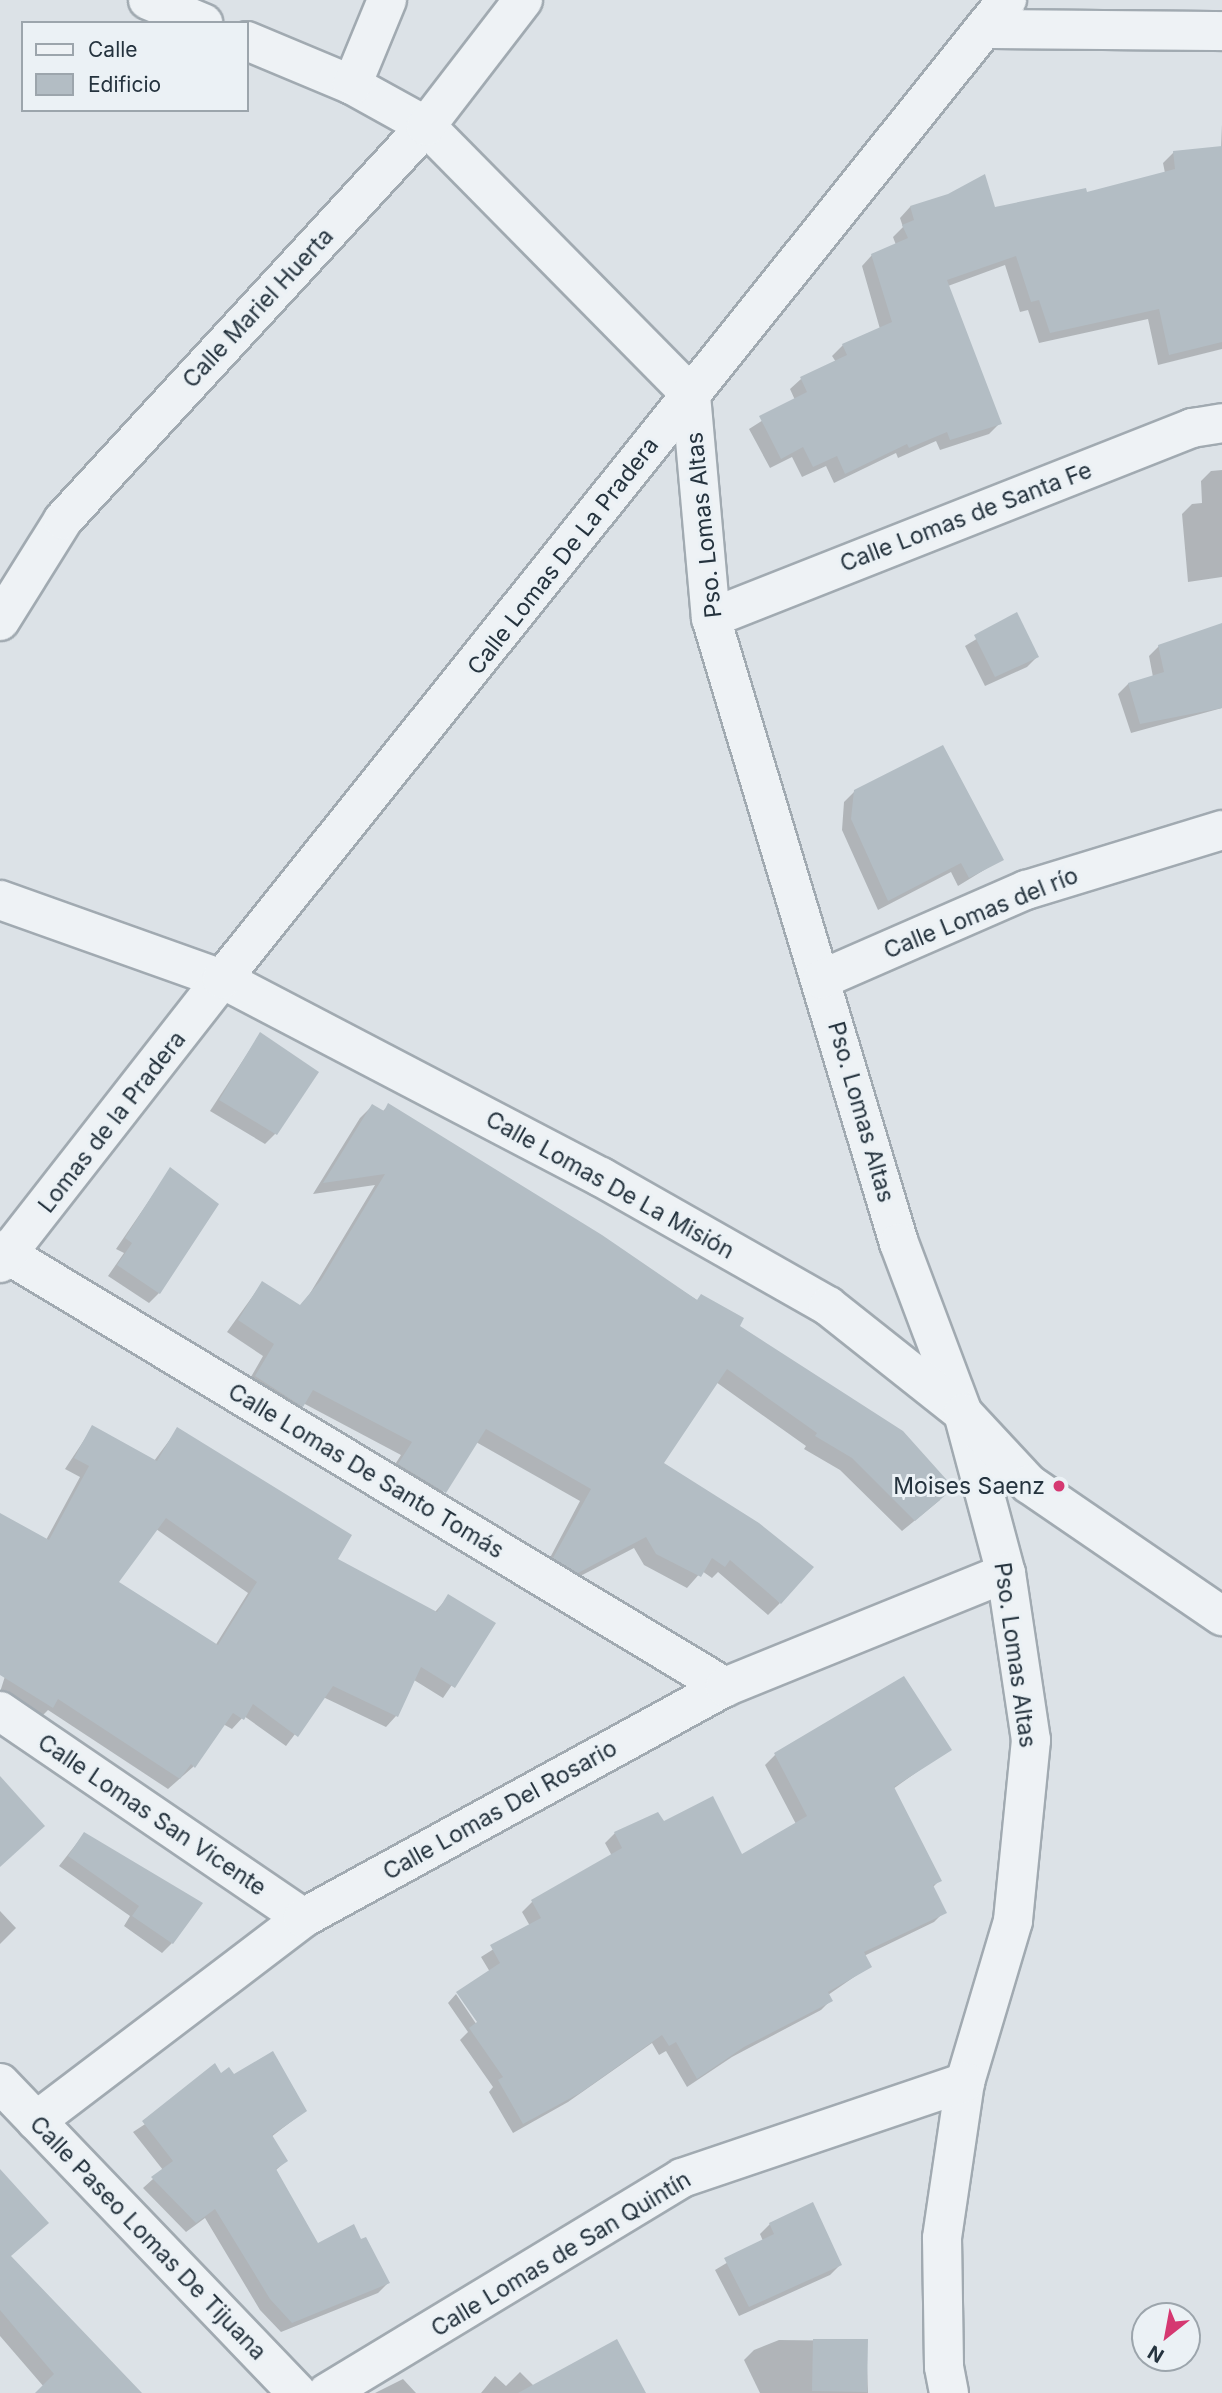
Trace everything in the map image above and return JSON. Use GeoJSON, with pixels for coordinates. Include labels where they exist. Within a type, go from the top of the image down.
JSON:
{"type":"FeatureCollection","features":[{"type":"Feature","properties":{"kind":"street"},"geometry":{"type":"LineString","coordinates":[[148,0],[198,21]]}},
{"type":"Feature","properties":{"kind":"street"},"geometry":{"type":"LineString","coordinates":[[352,85],[387,0]]}},
{"type":"Feature","properties":{"kind":"street","name":"Calle Mariel Huerta"},"geometry":{"type":"LineString","coordinates":[[0,621],[63,520],[426,126],[523,0]]}},
{"type":"Feature","properties":{"kind":"street"},"geometry":{"type":"LineString","coordinates":[[995,15],[1222,31]]}},
{"type":"Feature","properties":{"kind":"street","name":"Calle Lomas De La Pradera"},"geometry":{"type":"LineString","coordinates":[[222,979],[995,15]]}},
{"type":"Feature","properties":{"kind":"street"},"geometry":{"type":"LineString","coordinates":[[248,41],[352,85],[426,126],[691,395]]}},
{"type":"Feature","properties":{"kind":"street","name":"Pso. Lomas Altas"},"geometry":{"type":"LineString","coordinates":[[691,395],[711,618],[822,979],[899,1243],[963,1413],[1006,1573],[1031,1740],[1013,1921],[965,2082],[942,2238],[944,2367],[949,2393]]}},
{"type":"Feature","properties":{"kind":"street","name":"Calle Lomas de Santa Fe"},"geometry":{"type":"LineString","coordinates":[[711,618],[1192,428],[1222,423]]}},
{"type":"Feature","properties":{"kind":"street","name":"Calle Lomas del río"},"geometry":{"type":"LineString","coordinates":[[822,979],[1026,890],[1222,830]]}},
{"type":"Feature","properties":{"kind":"street","name":"Calle Lomas De La Misión"},"geometry":{"type":"LineString","coordinates":[[0,900],[222,979],[601,1177],[828,1306],[963,1413],[1029,1484],[1222,1616]]}},
{"type":"Feature","properties":{"kind":"street","name":"Lomas de la Pradera"},"geometry":{"type":"LineString","coordinates":[[2,1256],[222,979]]}},
{"type":"Feature","properties":{"kind":"street","name":"Calle Lomas De Santo Tomás"},"geometry":{"type":"LineString","coordinates":[[2,1256],[724,1687]]}},
{"type":"Feature","properties":{"kind":"street","name":"Calle Lomas Del Rosario"},"geometry":{"type":"LineString","coordinates":[[36,2121],[303,1918],[724,1687],[1006,1573]]}},
{"type":"Feature","properties":{"kind":"street","name":"Calle Lomas San Vicente"},"geometry":{"type":"LineString","coordinates":[[0,1711],[303,1918]]}},
{"type":"Feature","properties":{"kind":"street","name":"Calle Paseo Lomas De Tijuana"},"geometry":{"type":"LineString","coordinates":[[0,2082],[297,2393]]}},
{"type":"Feature","properties":{"kind":"street","name":"Calle Lomas de San Quintín"},"geometry":{"type":"LineString","coordinates":[[327,2393],[682,2178],[965,2082]]}},
{"type":"Feature","properties":{"kind":"building"},"geometry":{"type":"Polygon","coordinates":[[[1222,146],[1222,342],[1169,355],[1159,309],[1050,333],[1039,300],[1031,302],[1016,256],[947,280],[1002,424],[950,440],[947,432],[909,448],[907,444],[845,474],[837,456],[813,467],[803,447],[781,459],[759,416],[807,392],[800,377],[847,355],[842,344],[892,322],[871,254],[908,238],[902,225],[914,220],[910,206],[948,194],[985,174],[995,207],[1086,188],[1087,192],[1175,169],[1173,151],[1222,146]]]}},
{"type":"Feature","properties":{"kind":"building"},"geometry":{"type":"Polygon","coordinates":[[[1017,612],[1039,657],[995,677],[974,635],[1017,612]]]}},
{"type":"Feature","properties":{"kind":"building"},"geometry":{"type":"Polygon","coordinates":[[[1222,623],[1222,708],[1140,724],[1128,683],[1164,672],[1158,645],[1222,623]]]}},
{"type":"Feature","properties":{"kind":"building"},"geometry":{"type":"Polygon","coordinates":[[[943,745],[1004,860],[969,878],[961,863],[888,901],[851,819],[854,790],[943,745]]]}},
{"type":"Feature","properties":{"kind":"building"},"geometry":{"type":"Polygon","coordinates":[[[260,1032],[319,1072],[277,1135],[219,1100],[260,1032]]]}},
{"type":"Feature","properties":{"kind":"building"},"geometry":{"type":"Polygon","coordinates":[[[388,1103],[602,1235],[697,1300],[701,1294],[744,1318],[740,1326],[903,1431],[954,1488],[915,1521],[852,1458],[815,1436],[817,1433],[727,1369],[664,1463],[759,1523],[814,1567],[781,1604],[730,1560],[725,1567],[712,1558],[701,1577],[656,1554],[646,1537],[578,1573],[553,1558],[591,1489],[486,1429],[446,1493],[398,1464],[412,1442],[313,1390],[303,1407],[255,1376],[274,1344],[238,1320],[262,1281],[300,1305],[321,1280],[385,1174],[323,1183],[372,1104],[384,1111],[388,1103]]]}},
{"type":"Feature","properties":{"kind":"building"},"geometry":{"type":"Polygon","coordinates":[[[170,1167],[219,1204],[160,1294],[117,1265],[132,1243],[125,1238],[170,1167]]]}},
{"type":"Feature","properties":{"kind":"building"},"geometry":{"type":"Polygon","coordinates":[[[92,1425],[157,1461],[177,1427],[352,1535],[338,1559],[437,1612],[448,1594],[496,1623],[455,1688],[421,1667],[398,1717],[333,1686],[298,1737],[253,1704],[244,1720],[233,1713],[195,1768],[191,1764],[180,1779],[58,1699],[53,1708],[0,1675],[0,1513],[49,1540],[89,1466],[74,1458],[92,1425]],[[166,1518],[119,1582],[218,1645],[257,1582],[166,1518]]]}},
{"type":"Feature","properties":{"kind":"building"},"geometry":{"type":"Polygon","coordinates":[[[904,1676],[952,1750],[894,1787],[942,1881],[933,1885],[947,1913],[864,1952],[872,1967],[828,1992],[833,2001],[744,2047],[697,2079],[676,2042],[669,2046],[662,2035],[580,2093],[523,2124],[498,2080],[503,2077],[469,2028],[477,2022],[456,1992],[500,1963],[490,1945],[541,1918],[531,1900],[622,1848],[614,1832],[658,1812],[664,1821],[713,1796],[742,1854],[807,1816],[774,1753],[904,1676]]]}},
{"type":"Feature","properties":{"kind":"building"},"geometry":{"type":"Polygon","coordinates":[[[0,1776],[45,1826],[0,1867],[0,1776]]]}},
{"type":"Feature","properties":{"kind":"building"},"geometry":{"type":"Polygon","coordinates":[[[84,1832],[203,1903],[173,1944],[132,1916],[139,1906],[68,1856],[84,1832]]]}},
{"type":"Feature","properties":{"kind":"building"},"geometry":{"type":"Polygon","coordinates":[[[273,2051],[307,2111],[272,2135],[288,2161],[276,2169],[318,2243],[354,2224],[361,2239],[366,2237],[390,2283],[292,2323],[270,2299],[215,2209],[196,2223],[151,2177],[173,2161],[142,2121],[215,2063],[221,2073],[229,2067],[234,2074],[273,2051]]]}},
{"type":"Feature","properties":{"kind":"building"},"geometry":{"type":"Polygon","coordinates":[[[0,2169],[49,2223],[11,2256],[142,2393],[35,2393],[54,2374],[0,2310],[0,2169]]]}},
{"type":"Feature","properties":{"kind":"building"},"geometry":{"type":"Polygon","coordinates":[[[813,2202],[842,2265],[749,2307],[724,2258],[774,2234],[769,2223],[813,2202]]]}},
{"type":"Feature","properties":{"kind":"building"},"geometry":{"type":"Polygon","coordinates":[[[617,2339],[646,2393],[518,2393],[617,2339]]]}},
{"type":"Feature","properties":{"kind":"building"},"geometry":{"type":"Polygon","coordinates":[[[813,2339],[868,2339],[867,2392],[812,2391],[813,2339]]]}},
{"type":"Feature","properties":{"kind":"place","name":"Moises Saenz"},"geometry":{"type":"Point","coordinates":[1059,1486]}}]}
